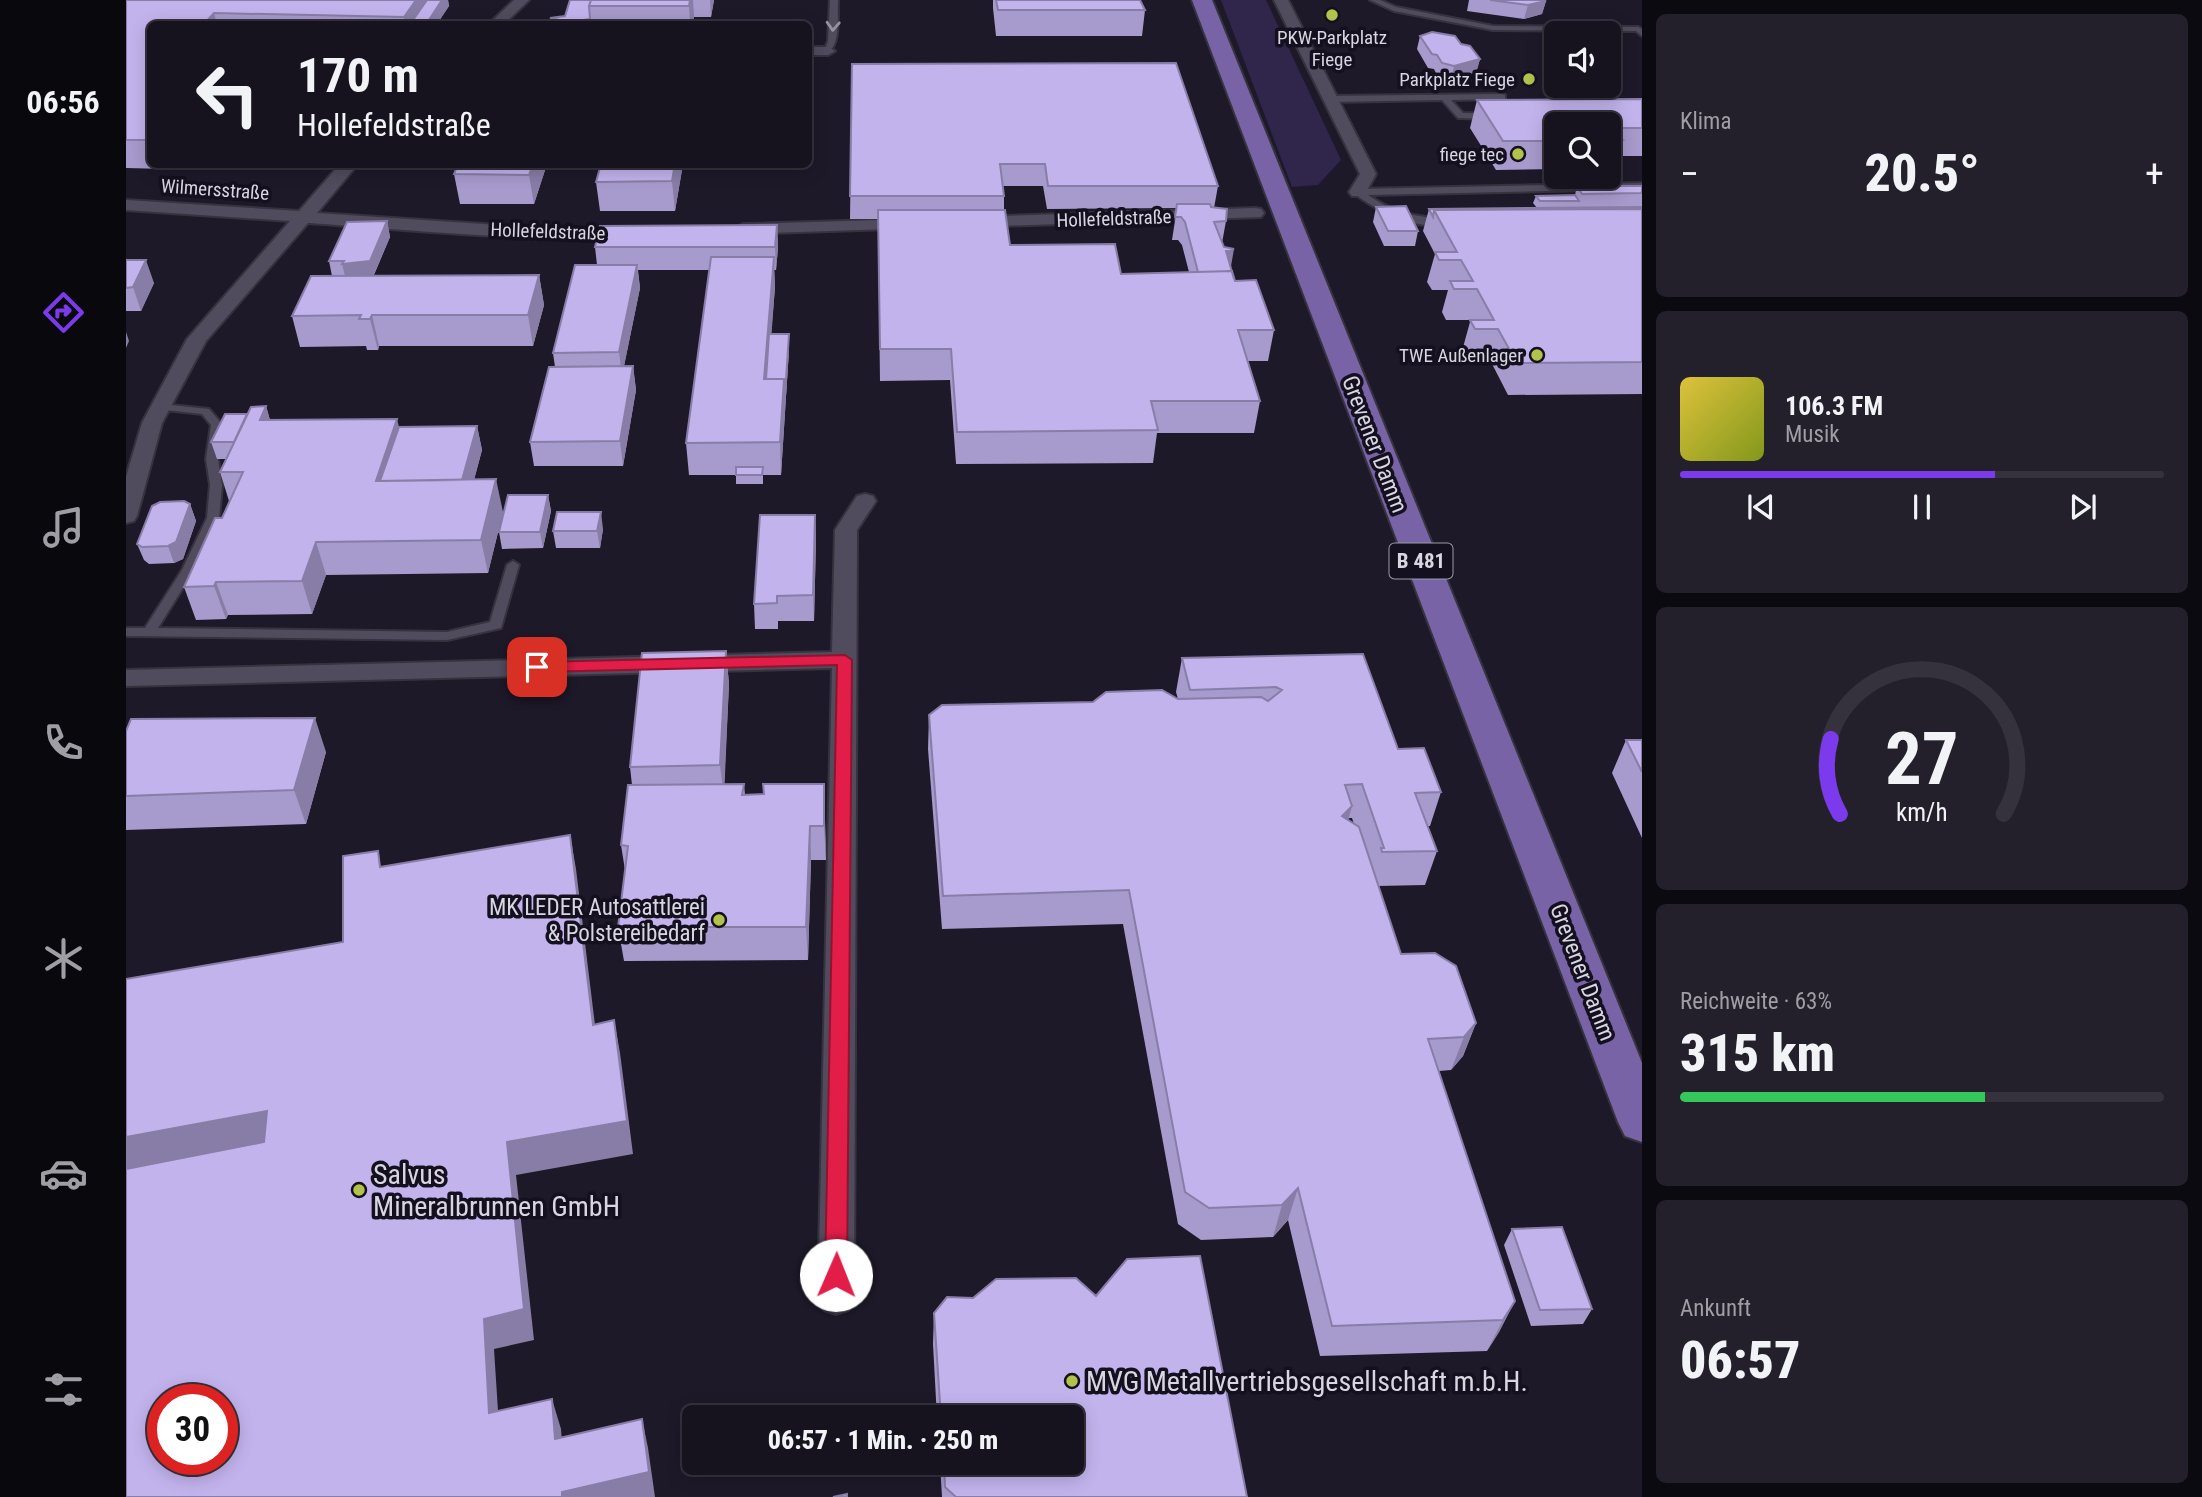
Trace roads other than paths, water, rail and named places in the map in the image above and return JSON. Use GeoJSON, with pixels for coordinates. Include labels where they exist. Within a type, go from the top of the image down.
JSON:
{"type":"FeatureCollection","features":[{"type":"Feature","properties":{"kind":"main road","name":"Grevener Damm"},"geometry":{"type":"LineString","coordinates":[[1202,0],[1642,1122]]}},
{"type":"Feature","properties":{"kind":"street"},"geometry":{"type":"LineString","coordinates":[[499,21],[522,0]]}},
{"type":"Feature","properties":{"kind":"street"},"geometry":{"type":"LineString","coordinates":[[1281,0],[1368,174],[1358,192]]}},
{"type":"Feature","properties":{"kind":"street"},"geometry":{"type":"LineString","coordinates":[[812,51],[828,51]]}},
{"type":"Feature","properties":{"kind":"street"},"geometry":{"type":"LineString","coordinates":[[126,516],[152,423],[197,340],[346,168]]}},
{"type":"Feature","properties":{"kind":"street","name":"Wilmersstraße"},"geometry":{"type":"LineString","coordinates":[[126,205],[302,216]]}},
{"type":"Feature","properties":{"kind":"street","name":"Hollefeldstraße"},"geometry":{"type":"LineString","coordinates":[[726,230],[1255,214]]}},
{"type":"Feature","properties":{"kind":"street","name":"Hollefeldstraße"},"geometry":{"type":"LineString","coordinates":[[302,216],[572,234],[656,232]]}},
{"type":"Feature","properties":{"kind":"street"},"geometry":{"type":"LineString","coordinates":[[836,1298],[846,530],[865,501]]}},
{"type":"Feature","properties":{"kind":"street"},"geometry":{"type":"LineString","coordinates":[[126,678],[845,660]]}},
{"type":"Feature","properties":{"kind":"lane"},"geometry":{"type":"LineString","coordinates":[[828,51],[832,41],[834,0]]}},
{"type":"Feature","properties":{"kind":"lane"},"geometry":{"type":"LineString","coordinates":[[1374,0],[1394,9],[1493,28],[1638,29],[1642,34]]}},
{"type":"Feature","properties":{"kind":"lane"},"geometry":{"type":"LineString","coordinates":[[1330,99],[1502,97]]}},
{"type":"Feature","properties":{"kind":"lane"},"geometry":{"type":"LineString","coordinates":[[1445,98],[1461,116],[1503,116]]}},
{"type":"Feature","properties":{"kind":"lane"},"geometry":{"type":"LineString","coordinates":[[1358,192],[1642,186]]}},
{"type":"Feature","properties":{"kind":"lane"},"geometry":{"type":"LineString","coordinates":[[1358,192],[1386,212],[1399,217],[1427,222],[1454,222]]}},
{"type":"Feature","properties":{"kind":"lane"},"geometry":{"type":"LineString","coordinates":[[148,634],[188,570],[213,518],[216,485],[212,459],[216,425],[205,411],[161,407]]}},
{"type":"Feature","properties":{"kind":"lane"},"geometry":{"type":"LineString","coordinates":[[126,632],[447,636],[496,625],[513,565]]}},
{"type":"Feature","properties":{"kind":"place","name":"PKW-Parkplatz Fiege"},"geometry":{"type":"Point","coordinates":[1332,15]}},
{"type":"Feature","properties":{"kind":"place","name":"Parkplatz Fiege"},"geometry":{"type":"Point","coordinates":[1529,79]}},
{"type":"Feature","properties":{"kind":"place","name":"fiege tec"},"geometry":{"type":"Point","coordinates":[1518,154]}},
{"type":"Feature","properties":{"kind":"place","name":"TWE Außenlager"},"geometry":{"type":"Point","coordinates":[1537,355]}},
{"type":"Feature","properties":{"kind":"place","name":"MK LEDER Autosattlerei & Polstereibedarf"},"geometry":{"type":"Point","coordinates":[719,920]}},
{"type":"Feature","properties":{"kind":"place","name":"Salvus Mineralbrunnen GmbH"},"geometry":{"type":"Point","coordinates":[359,1190]}},
{"type":"Feature","properties":{"kind":"place","name":"MVG Metallvertriebsgesellschaft m.b.H."},"geometry":{"type":"Point","coordinates":[1072,1381]}}]}
